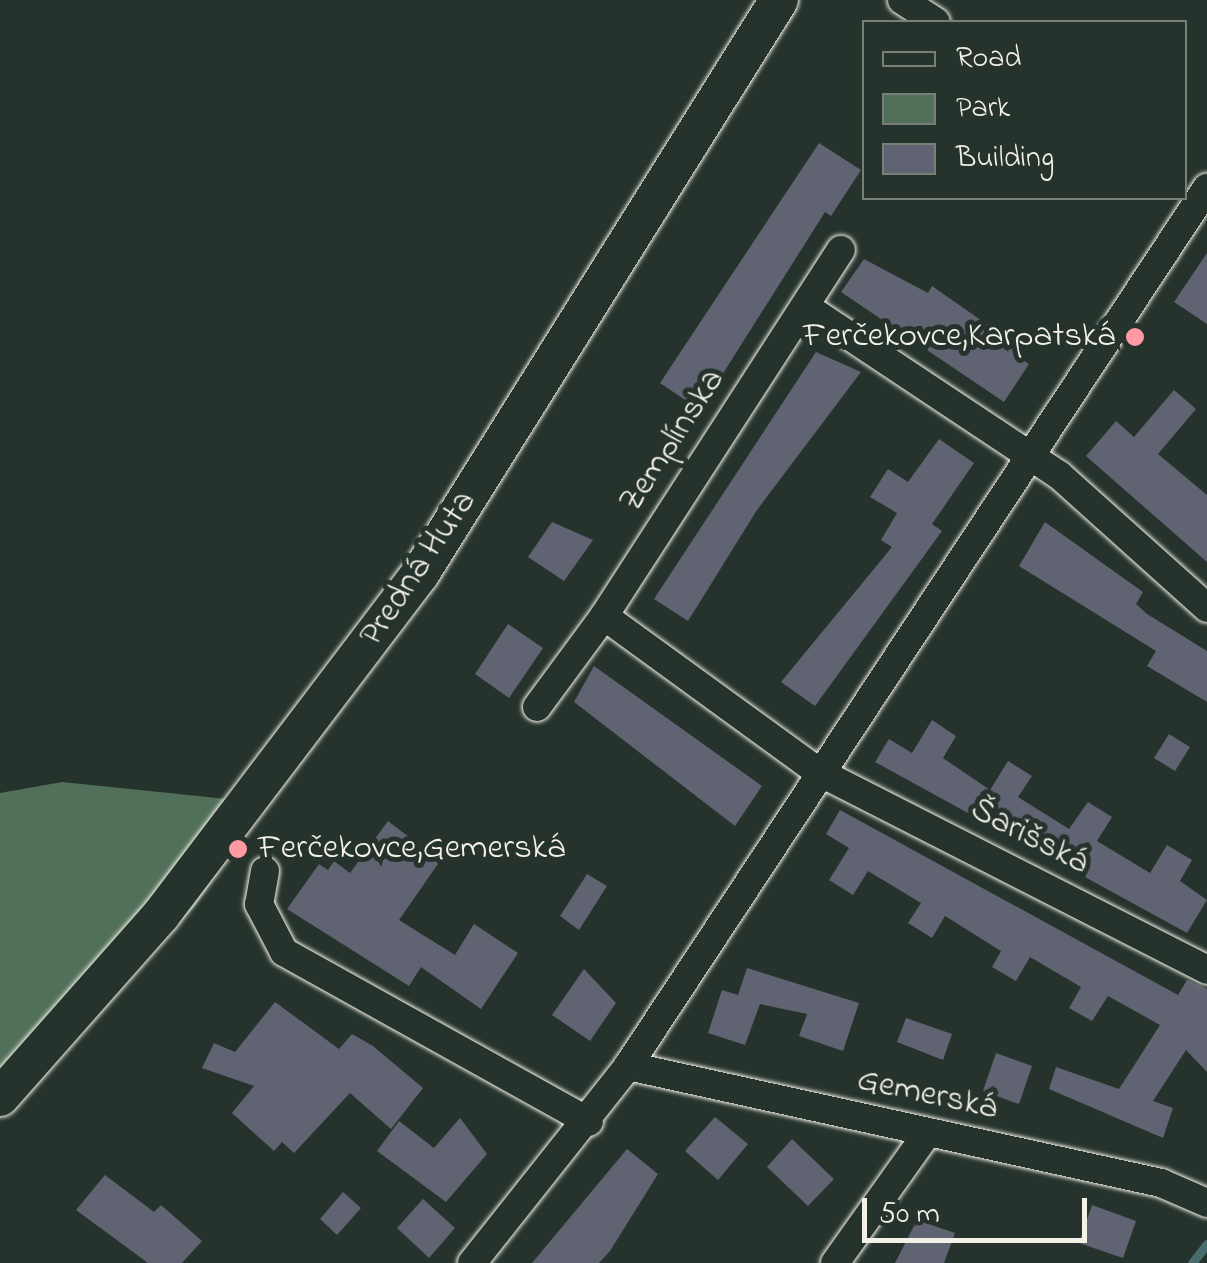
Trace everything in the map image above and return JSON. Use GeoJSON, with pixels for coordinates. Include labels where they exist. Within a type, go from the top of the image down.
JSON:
{"type":"FeatureCollection","features":[{"type":"Feature","properties":{"kind":"main road","name":"Predná Huta"},"geometry":{"type":"LineString","coordinates":[[0,1097],[152,926],[420,574],[779,0]]}},
{"type":"Feature","properties":{"kind":"street"},"geometry":{"type":"LineString","coordinates":[[902,0],[933,20]]}},
{"type":"Feature","properties":{"kind":"street"},"geometry":{"type":"LineString","coordinates":[[472,1263],[589,1122],[628,1066],[817,771],[1032,455],[1200,194]]}},
{"type":"Feature","properties":{"kind":"street","name":"Zemplínska"},"geometry":{"type":"LineString","coordinates":[[537,707],[604,616],[841,250]]}},
{"type":"Feature","properties":{"kind":"street"},"geometry":{"type":"LineString","coordinates":[[806,307],[1032,455],[1207,608]]}},
{"type":"Feature","properties":{"kind":"street","name":"Šarišská"},"geometry":{"type":"LineString","coordinates":[[604,616],[817,771],[1207,970]]}},
{"type":"Feature","properties":{"kind":"street"},"geometry":{"type":"LineString","coordinates":[[265,871],[259,904],[284,952],[589,1122]]}},
{"type":"Feature","properties":{"kind":"street","name":"Gemerská"},"geometry":{"type":"LineString","coordinates":[[628,1066],[926,1135],[1161,1182],[1207,1203]]}},
{"type":"Feature","properties":{"kind":"street"},"geometry":{"type":"LineString","coordinates":[[835,1263],[926,1135]]}},
{"type":"Feature","properties":{"kind":"green space"},"geometry":{"type":"Polygon","coordinates":[[[62,782],[266,803],[195,906],[0,1118],[0,793],[62,782]]]}},
{"type":"Feature","properties":{"kind":"building"},"geometry":{"type":"Polygon","coordinates":[[[819,143],[861,170],[831,216],[825,212],[700,410],[660,383],[819,143]]]}},
{"type":"Feature","properties":{"kind":"building"},"geometry":{"type":"Polygon","coordinates":[[[1207,253],[1207,324],[1174,302],[1207,253]]]}},
{"type":"Feature","properties":{"kind":"building"},"geometry":{"type":"Polygon","coordinates":[[[864,259],[928,293],[932,286],[1021,348],[1016,356],[1029,364],[1004,402],[841,292],[864,259]]]}},
{"type":"Feature","properties":{"kind":"building"},"geometry":{"type":"Polygon","coordinates":[[[816,352],[861,372],[757,510],[688,621],[654,599],[816,352]]]}},
{"type":"Feature","properties":{"kind":"building"},"geometry":{"type":"Polygon","coordinates":[[[1174,390],[1196,409],[1158,454],[1207,495],[1207,562],[1086,456],[1116,421],[1134,437],[1174,390]]]}},
{"type":"Feature","properties":{"kind":"building"},"geometry":{"type":"Polygon","coordinates":[[[939,439],[974,463],[932,524],[942,531],[815,706],[781,682],[892,547],[881,540],[897,513],[870,497],[888,469],[908,482],[939,439]]]}},
{"type":"Feature","properties":{"kind":"building"},"geometry":{"type":"Polygon","coordinates":[[[552,522],[593,540],[564,581],[528,557],[552,522]]]}},
{"type":"Feature","properties":{"kind":"building"},"geometry":{"type":"Polygon","coordinates":[[[1045,522],[1143,592],[1136,604],[1147,614],[1207,651],[1207,702],[1147,666],[1156,651],[1019,566],[1045,522]]]}},
{"type":"Feature","properties":{"kind":"building"},"geometry":{"type":"Polygon","coordinates":[[[508,624],[543,648],[509,698],[475,674],[508,624]]]}},
{"type":"Feature","properties":{"kind":"building"},"geometry":{"type":"Polygon","coordinates":[[[594,666],[762,786],[735,826],[574,702],[594,666]]]}},
{"type":"Feature","properties":{"kind":"building"},"geometry":{"type":"Polygon","coordinates":[[[932,720],[956,736],[943,758],[990,790],[1008,761],[1032,776],[1018,797],[1069,829],[1088,802],[1112,817],[1097,841],[1150,873],[1167,845],[1192,860],[1180,881],[1207,900],[1187,933],[875,762],[889,739],[912,753],[932,720]]]}},
{"type":"Feature","properties":{"kind":"building"},"geometry":{"type":"Polygon","coordinates":[[[1169,734],[1190,747],[1175,771],[1154,758],[1169,734]]]}},
{"type":"Feature","properties":{"kind":"building"},"geometry":{"type":"Polygon","coordinates":[[[840,810],[1178,995],[1187,980],[1207,989],[1207,1072],[1186,1050],[1153,1101],[1173,1108],[1163,1138],[1049,1089],[1056,1067],[1119,1089],[1160,1025],[1108,996],[1092,1021],[1069,1008],[1081,987],[1030,957],[1016,981],[992,967],[1001,951],[945,916],[932,938],[908,923],[921,903],[868,871],[853,895],[829,880],[849,848],[826,834],[840,810]]]}},
{"type":"Feature","properties":{"kind":"building"},"geometry":{"type":"Polygon","coordinates":[[[388,821],[440,861],[399,920],[455,955],[474,924],[518,953],[481,1009],[421,967],[409,986],[287,909],[319,864],[328,870],[334,861],[350,873],[388,821]]]}},
{"type":"Feature","properties":{"kind":"building"},"geometry":{"type":"Polygon","coordinates":[[[587,874],[607,886],[579,930],[560,916],[587,874]]]}},
{"type":"Feature","properties":{"kind":"building"},"geometry":{"type":"Polygon","coordinates":[[[747,968],[859,1003],[843,1051],[799,1036],[807,1014],[760,1004],[745,1045],[708,1033],[722,990],[738,995],[747,968]]]}},
{"type":"Feature","properties":{"kind":"building"},"geometry":{"type":"Polygon","coordinates":[[[584,969],[616,1003],[590,1041],[552,1015],[584,969]]]}},
{"type":"Feature","properties":{"kind":"building"},"geometry":{"type":"Polygon","coordinates":[[[275,1002],[339,1049],[352,1034],[373,1046],[423,1088],[391,1129],[350,1093],[294,1153],[282,1142],[274,1151],[232,1113],[254,1086],[202,1068],[214,1043],[235,1052],[275,1002]]]}},
{"type":"Feature","properties":{"kind":"building"},"geometry":{"type":"Polygon","coordinates":[[[906,1018],[952,1034],[943,1060],[897,1042],[906,1018]]]}},
{"type":"Feature","properties":{"kind":"building"},"geometry":{"type":"Polygon","coordinates":[[[996,1053],[1032,1066],[1019,1104],[983,1091],[996,1053]]]}},
{"type":"Feature","properties":{"kind":"building"},"geometry":{"type":"Polygon","coordinates":[[[715,1117],[748,1144],[718,1180],[685,1151],[715,1117]]]}},
{"type":"Feature","properties":{"kind":"building"},"geometry":{"type":"Polygon","coordinates":[[[460,1118],[487,1154],[446,1202],[377,1151],[399,1121],[434,1148],[460,1118]]]}},
{"type":"Feature","properties":{"kind":"building"},"geometry":{"type":"Polygon","coordinates":[[[792,1139],[834,1179],[808,1206],[767,1167],[792,1139]]]}},
{"type":"Feature","properties":{"kind":"building"},"geometry":{"type":"Polygon","coordinates":[[[627,1149],[658,1174],[610,1251],[599,1263],[532,1263],[627,1149]]]}},
{"type":"Feature","properties":{"kind":"building"},"geometry":{"type":"Polygon","coordinates":[[[105,1175],[154,1212],[161,1205],[202,1241],[182,1263],[148,1263],[76,1210],[105,1175]]]}},
{"type":"Feature","properties":{"kind":"building"},"geometry":{"type":"Polygon","coordinates":[[[343,1192],[361,1208],[337,1235],[320,1219],[343,1192]]]}},
{"type":"Feature","properties":{"kind":"building"},"geometry":{"type":"Polygon","coordinates":[[[423,1199],[455,1228],[429,1258],[397,1228],[423,1199]]]}},
{"type":"Feature","properties":{"kind":"building"},"geometry":{"type":"Polygon","coordinates":[[[1092,1205],[1136,1221],[1123,1258],[1079,1243],[1092,1205]]]}},
{"type":"Feature","properties":{"kind":"building"},"geometry":{"type":"Polygon","coordinates":[[[917,1220],[955,1233],[944,1263],[895,1263],[917,1220]]]}},
{"type":"Feature","properties":{"kind":"waterway"},"geometry":{"type":"LineString","coordinates":[[1192,1263],[1207,1244]]}},
{"type":"Feature","properties":{"kind":"place","name":"Ferčekovce,Karpatská"},"geometry":{"type":"Point","coordinates":[1135,337]}},
{"type":"Feature","properties":{"kind":"place","name":"Ferčekovce,Gemerská"},"geometry":{"type":"Point","coordinates":[238,849]}}]}
